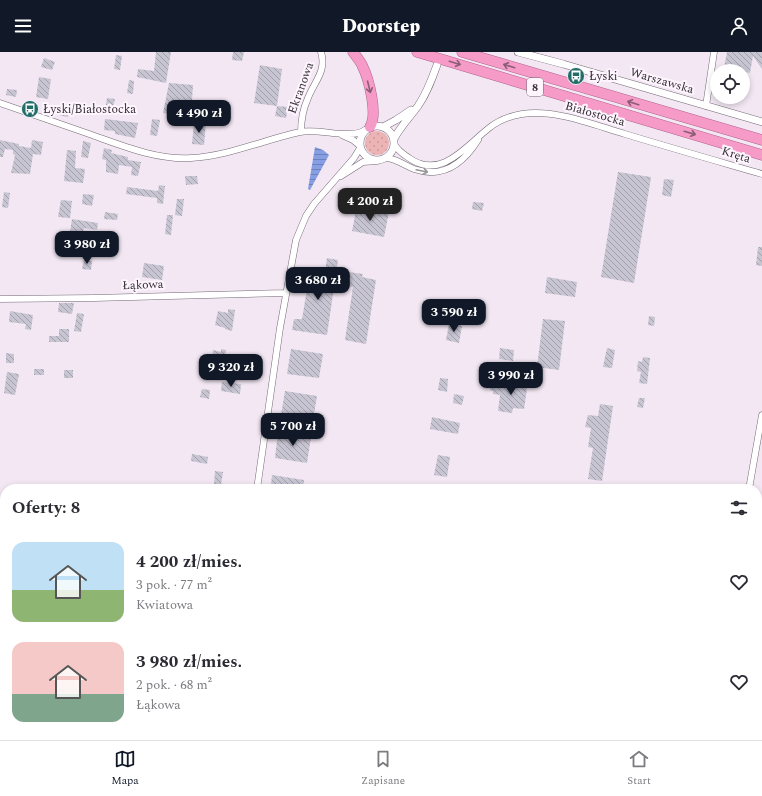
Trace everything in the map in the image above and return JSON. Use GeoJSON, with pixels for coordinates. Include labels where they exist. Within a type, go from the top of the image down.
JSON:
{"type":"FeatureCollection","features":[{"type":"Feature","properties":{"kind":"highway"},"geometry":{"type":"LineString","coordinates":[[353,52],[362,65],[369,88],[373,114],[372,123],[367,129]]}},
{"type":"Feature","properties":{"kind":"highway","name":"8"},"geometry":{"type":"LineString","coordinates":[[417,52],[762,155]]}},
{"type":"Feature","properties":{"kind":"highway","name":"8"},"geometry":{"type":"LineString","coordinates":[[462,52],[762,140]]}},
{"type":"Feature","properties":{"kind":"street","name":"Ekranowa"},"geometry":{"type":"LineString","coordinates":[[301,132],[304,109],[308,97],[320,76],[323,67],[323,57],[321,52]]}},
{"type":"Feature","properties":{"kind":"street","name":"Warszawska"},"geometry":{"type":"LineString","coordinates":[[518,52],[762,122]]}},
{"type":"Feature","properties":{"kind":"street"},"geometry":{"type":"LineString","coordinates":[[706,106],[714,52]]}},
{"type":"Feature","properties":{"kind":"street"},"geometry":{"type":"LineString","coordinates":[[335,181],[363,162],[377,161],[386,158],[392,152],[394,142],[401,127],[418,106],[430,84],[437,65]]}},
{"type":"Feature","properties":{"kind":"street"},"geometry":{"type":"LineString","coordinates":[[0,103],[156,156],[172,158],[213,156],[240,150],[301,132],[320,131],[358,134],[375,126],[383,127],[390,132],[394,142]]}},
{"type":"Feature","properties":{"kind":"street"},"geometry":{"type":"LineString","coordinates":[[383,127],[418,106]]}},
{"type":"Feature","properties":{"kind":"street","name":"Białostocka"},"geometry":{"type":"LineString","coordinates":[[394,142],[399,151],[413,160],[419,163],[435,165],[450,160],[458,155],[497,123],[513,116],[541,113],[555,114],[704,157]]}},
{"type":"Feature","properties":{"kind":"street"},"geometry":{"type":"LineString","coordinates":[[258,484],[293,249],[299,230],[314,204],[354,158],[360,146],[360,137],[367,129]]}},
{"type":"Feature","properties":{"kind":"street"},"geometry":{"type":"LineString","coordinates":[[337,133],[352,140],[360,146],[365,156],[377,161]]}},
{"type":"Feature","properties":{"kind":"street","name":"Białostocka"},"geometry":{"type":"LineString","coordinates":[[386,158],[394,159],[412,168],[423,171],[441,171],[452,168],[461,162],[472,150],[482,134]]}},
{"type":"Feature","properties":{"kind":"street","name":"Kręta"},"geometry":{"type":"LineString","coordinates":[[704,157],[762,174]]}},
{"type":"Feature","properties":{"kind":"street","name":"Łąkowa"},"geometry":{"type":"LineString","coordinates":[[0,298],[94,298],[286,293]]}},
{"type":"Feature","properties":{"kind":"street"},"geometry":{"type":"LineString","coordinates":[[750,484],[762,415]]}},
{"type":"Feature","properties":{"kind":"green space"},"geometry":{"type":"Polygon","coordinates":[[[372,131],[382,131],[389,138],[389,148],[382,155],[372,155],[365,148],[365,138],[372,131]]]}},
{"type":"Feature","properties":{"kind":"water"},"geometry":{"type":"Polygon","coordinates":[[[315,147],[323,150],[329,155],[310,190],[308,189],[315,147]]]}},
{"type":"Feature","properties":{"kind":"building"},"geometry":{"type":"Polygon","coordinates":[[[156,52],[171,52],[166,83],[137,77],[138,69],[154,71],[156,52]]]}},
{"type":"Feature","properties":{"kind":"building"},"geometry":{"type":"Polygon","coordinates":[[[233,52],[244,52],[242,61],[232,60],[233,52]]]}},
{"type":"Feature","properties":{"kind":"building"},"geometry":{"type":"Polygon","coordinates":[[[727,52],[762,52],[762,69],[753,56],[750,73],[750,64],[725,64],[727,52]]]}},
{"type":"Feature","properties":{"kind":"building"},"geometry":{"type":"Polygon","coordinates":[[[116,55],[122,56],[120,70],[114,69],[116,55]]]}},
{"type":"Feature","properties":{"kind":"building"},"geometry":{"type":"Polygon","coordinates":[[[44,58],[55,62],[52,70],[41,67],[44,58]]]}},
{"type":"Feature","properties":{"kind":"building"},"geometry":{"type":"Polygon","coordinates":[[[260,65],[282,69],[277,106],[254,103],[260,65]]]}},
{"type":"Feature","properties":{"kind":"building"},"geometry":{"type":"Polygon","coordinates":[[[39,77],[51,79],[48,99],[36,97],[39,77]]]}},
{"type":"Feature","properties":{"kind":"building"},"geometry":{"type":"Polygon","coordinates":[[[129,80],[134,81],[133,94],[127,93],[129,80]]]}},
{"type":"Feature","properties":{"kind":"building"},"geometry":{"type":"Polygon","coordinates":[[[169,83],[193,85],[191,117],[163,113],[169,83]]]}},
{"type":"Feature","properties":{"kind":"building"},"geometry":{"type":"Polygon","coordinates":[[[7,89],[17,90],[16,97],[6,95],[7,89]]]}},
{"type":"Feature","properties":{"kind":"building"},"geometry":{"type":"Polygon","coordinates":[[[107,98],[115,99],[113,107],[129,110],[129,113],[106,113],[107,98]]]}},
{"type":"Feature","properties":{"kind":"building"},"geometry":{"type":"Polygon","coordinates":[[[61,104],[69,105],[68,117],[59,115],[61,104]]]}},
{"type":"Feature","properties":{"kind":"building"},"geometry":{"type":"Polygon","coordinates":[[[277,106],[288,107],[286,118],[275,116],[277,106]]]}},
{"type":"Feature","properties":{"kind":"building"},"geometry":{"type":"Polygon","coordinates":[[[105,119],[138,123],[135,138],[115,134],[115,131],[104,130],[105,119]]]}},
{"type":"Feature","properties":{"kind":"building"},"geometry":{"type":"Polygon","coordinates":[[[152,119],[160,120],[157,136],[150,135],[152,119]]]}},
{"type":"Feature","properties":{"kind":"building"},"geometry":{"type":"Polygon","coordinates":[[[194,122],[206,123],[204,145],[192,144],[194,122]]]}},
{"type":"Feature","properties":{"kind":"building"},"geometry":{"type":"Polygon","coordinates":[[[0,140],[31,148],[32,140],[43,142],[41,155],[33,154],[30,174],[11,173],[15,155],[13,154],[13,150],[5,149],[3,157],[0,157],[0,140]]]}},
{"type":"Feature","properties":{"kind":"building"},"geometry":{"type":"Polygon","coordinates":[[[83,141],[91,143],[88,158],[81,157],[83,141]]]}},
{"type":"Feature","properties":{"kind":"building"},"geometry":{"type":"Polygon","coordinates":[[[104,148],[112,150],[111,153],[128,157],[128,160],[141,162],[138,176],[131,175],[132,167],[119,165],[118,174],[106,172],[106,160],[102,159],[104,148]]]}},
{"type":"Feature","properties":{"kind":"building"},"geometry":{"type":"Polygon","coordinates":[[[67,150],[76,151],[75,168],[85,169],[83,183],[64,181],[67,150]]]}},
{"type":"Feature","properties":{"kind":"building"},"geometry":{"type":"Polygon","coordinates":[[[618,172],[651,177],[634,283],[601,277],[618,172]]]}},
{"type":"Feature","properties":{"kind":"building"},"geometry":{"type":"Polygon","coordinates":[[[185,176],[197,176],[198,184],[186,185],[185,176]]]}},
{"type":"Feature","properties":{"kind":"building"},"geometry":{"type":"Polygon","coordinates":[[[664,179],[674,180],[671,197],[662,195],[664,179]]]}},
{"type":"Feature","properties":{"kind":"building"},"geometry":{"type":"Polygon","coordinates":[[[159,185],[165,186],[163,204],[157,203],[157,198],[126,194],[127,187],[158,191],[159,185]]]}},
{"type":"Feature","properties":{"kind":"building"},"geometry":{"type":"Polygon","coordinates":[[[4,192],[10,193],[8,208],[2,207],[4,192]]]}},
{"type":"Feature","properties":{"kind":"building"},"geometry":{"type":"Polygon","coordinates":[[[83,194],[94,195],[92,206],[82,204],[83,194]]]}},
{"type":"Feature","properties":{"kind":"building"},"geometry":{"type":"Polygon","coordinates":[[[177,199],[184,199],[182,216],[175,215],[177,199]]]}},
{"type":"Feature","properties":{"kind":"building"},"geometry":{"type":"Polygon","coordinates":[[[61,200],[72,201],[70,218],[58,217],[61,200]]]}},
{"type":"Feature","properties":{"kind":"building"},"geometry":{"type":"Polygon","coordinates":[[[473,202],[484,203],[482,211],[472,209],[473,202]]]}},
{"type":"Feature","properties":{"kind":"building"},"geometry":{"type":"Polygon","coordinates":[[[357,206],[389,212],[384,237],[352,231],[357,206]]]}},
{"type":"Feature","properties":{"kind":"building"},"geometry":{"type":"Polygon","coordinates":[[[105,212],[118,214],[117,220],[104,219],[105,212]]]}},
{"type":"Feature","properties":{"kind":"building"},"geometry":{"type":"Polygon","coordinates":[[[167,215],[173,215],[171,235],[165,234],[167,215]]]}},
{"type":"Feature","properties":{"kind":"building"},"geometry":{"type":"Polygon","coordinates":[[[72,219],[98,223],[97,230],[84,228],[83,232],[70,232],[72,219]]]}},
{"type":"Feature","properties":{"kind":"building"},"geometry":{"type":"Polygon","coordinates":[[[758,247],[762,247],[762,266],[756,265],[758,247]]]}},
{"type":"Feature","properties":{"kind":"building"},"geometry":{"type":"Polygon","coordinates":[[[327,258],[338,260],[327,335],[292,330],[294,319],[302,319],[309,277],[317,270],[324,279],[327,258]]]}},
{"type":"Feature","properties":{"kind":"building"},"geometry":{"type":"Polygon","coordinates":[[[84,260],[92,261],[91,270],[82,269],[84,260]]]}},
{"type":"Feature","properties":{"kind":"building"},"geometry":{"type":"Polygon","coordinates":[[[144,263],[164,266],[162,280],[142,277],[144,263]]]}},
{"type":"Feature","properties":{"kind":"building"},"geometry":{"type":"Polygon","coordinates":[[[348,272],[363,274],[362,277],[376,280],[366,344],[345,340],[353,287],[346,286],[348,272]]]}},
{"type":"Feature","properties":{"kind":"building"},"geometry":{"type":"Polygon","coordinates":[[[547,277],[577,282],[575,297],[545,293],[547,277]]]}},
{"type":"Feature","properties":{"kind":"building"},"geometry":{"type":"Polygon","coordinates":[[[59,303],[74,303],[72,314],[58,312],[59,303]]]}},
{"type":"Feature","properties":{"kind":"building"},"geometry":{"type":"Polygon","coordinates":[[[228,309],[235,310],[232,331],[215,325],[218,311],[228,313],[228,309]]]}},
{"type":"Feature","properties":{"kind":"building"},"geometry":{"type":"Polygon","coordinates":[[[10,311],[33,315],[31,330],[25,329],[26,324],[9,322],[10,311]]]}},
{"type":"Feature","properties":{"kind":"building"},"geometry":{"type":"Polygon","coordinates":[[[77,313],[84,314],[81,332],[74,331],[77,313]]]}},
{"type":"Feature","properties":{"kind":"building"},"geometry":{"type":"Polygon","coordinates":[[[649,316],[655,317],[654,326],[648,325],[649,316]]]}},
{"type":"Feature","properties":{"kind":"building"},"geometry":{"type":"Polygon","coordinates":[[[543,319],[565,321],[559,370],[537,367],[543,319]]]}},
{"type":"Feature","properties":{"kind":"building"},"geometry":{"type":"Polygon","coordinates":[[[449,324],[462,326],[459,343],[446,340],[449,324]]]}},
{"type":"Feature","properties":{"kind":"building"},"geometry":{"type":"Polygon","coordinates":[[[59,329],[69,329],[69,342],[49,342],[49,336],[59,336],[59,329]]]}},
{"type":"Feature","properties":{"kind":"building"},"geometry":{"type":"Polygon","coordinates":[[[500,348],[514,350],[513,361],[499,359],[500,348]]]}},
{"type":"Feature","properties":{"kind":"building"},"geometry":{"type":"Polygon","coordinates":[[[607,348],[615,350],[612,368],[603,367],[607,348]]]}},
{"type":"Feature","properties":{"kind":"building"},"geometry":{"type":"Polygon","coordinates":[[[221,349],[226,350],[224,367],[215,368],[214,373],[207,372],[209,358],[212,358],[213,350],[221,352],[221,349]]]}},
{"type":"Feature","properties":{"kind":"building"},"geometry":{"type":"Polygon","coordinates":[[[291,349],[323,354],[319,378],[287,374],[291,349]]]}},
{"type":"Feature","properties":{"kind":"building"},"geometry":{"type":"Polygon","coordinates":[[[6,353],[14,354],[14,363],[6,363],[6,353]]]}},
{"type":"Feature","properties":{"kind":"building"},"geometry":{"type":"Polygon","coordinates":[[[250,354],[262,356],[260,369],[256,368],[255,372],[240,369],[242,358],[249,359],[250,354]]]}},
{"type":"Feature","properties":{"kind":"building"},"geometry":{"type":"Polygon","coordinates":[[[643,357],[650,358],[647,384],[639,383],[641,372],[637,371],[638,361],[642,362],[643,357]]]}},
{"type":"Feature","properties":{"kind":"building"},"geometry":{"type":"Polygon","coordinates":[[[34,369],[44,369],[44,375],[34,375],[34,369]]]}},
{"type":"Feature","properties":{"kind":"building"},"geometry":{"type":"Polygon","coordinates":[[[64,370],[73,370],[73,378],[64,378],[64,370]]]}},
{"type":"Feature","properties":{"kind":"building"},"geometry":{"type":"Polygon","coordinates":[[[7,372],[19,374],[15,395],[4,393],[7,372]]]}},
{"type":"Feature","properties":{"kind":"building"},"geometry":{"type":"Polygon","coordinates":[[[440,378],[448,379],[447,392],[438,390],[440,378]]]}},
{"type":"Feature","properties":{"kind":"building"},"geometry":{"type":"Polygon","coordinates":[[[516,381],[528,382],[524,409],[513,408],[512,413],[498,411],[500,395],[493,394],[493,391],[490,390],[490,383],[516,387],[516,381]]]}},
{"type":"Feature","properties":{"kind":"building"},"geometry":{"type":"Polygon","coordinates":[[[222,382],[241,384],[240,394],[221,391],[222,382]]]}},
{"type":"Feature","properties":{"kind":"building"},"geometry":{"type":"Polygon","coordinates":[[[202,389],[210,390],[209,399],[200,397],[202,389]]]}},
{"type":"Feature","properties":{"kind":"building"},"geometry":{"type":"Polygon","coordinates":[[[285,391],[317,396],[313,420],[281,415],[285,391]]]}},
{"type":"Feature","properties":{"kind":"building"},"geometry":{"type":"Polygon","coordinates":[[[454,394],[464,396],[462,405],[453,403],[454,394]]]}},
{"type":"Feature","properties":{"kind":"building"},"geometry":{"type":"Polygon","coordinates":[[[639,398],[645,398],[643,408],[637,407],[639,398]]]}},
{"type":"Feature","properties":{"kind":"building"},"geometry":{"type":"Polygon","coordinates":[[[600,404],[613,406],[602,481],[588,479],[593,448],[588,447],[591,428],[585,427],[588,415],[598,416],[600,404]]]}},
{"type":"Feature","properties":{"kind":"building"},"geometry":{"type":"Polygon","coordinates":[[[432,417],[460,423],[458,434],[430,429],[432,417]]]}},
{"type":"Feature","properties":{"kind":"building"},"geometry":{"type":"Polygon","coordinates":[[[278,432],[311,437],[307,463],[275,458],[278,432]]]}},
{"type":"Feature","properties":{"kind":"building"},"geometry":{"type":"Polygon","coordinates":[[[192,454],[208,457],[207,464],[191,461],[192,454]]]}},
{"type":"Feature","properties":{"kind":"building"},"geometry":{"type":"Polygon","coordinates":[[[438,455],[450,457],[447,477],[434,475],[438,455]]]}},
{"type":"Feature","properties":{"kind":"building"},"geometry":{"type":"Polygon","coordinates":[[[215,471],[223,472],[221,484],[214,484],[215,471]]]}},
{"type":"Feature","properties":{"kind":"building"},"geometry":{"type":"Polygon","coordinates":[[[272,475],[304,480],[304,484],[271,484],[272,475]]]}},
{"type":"Feature","properties":{"kind":"place","name":"Łyski"},"geometry":{"type":"Point","coordinates":[576,76]}},
{"type":"Feature","properties":{"kind":"place","name":"Łyski/Białostocka"},"geometry":{"type":"Point","coordinates":[30,109]}}]}
